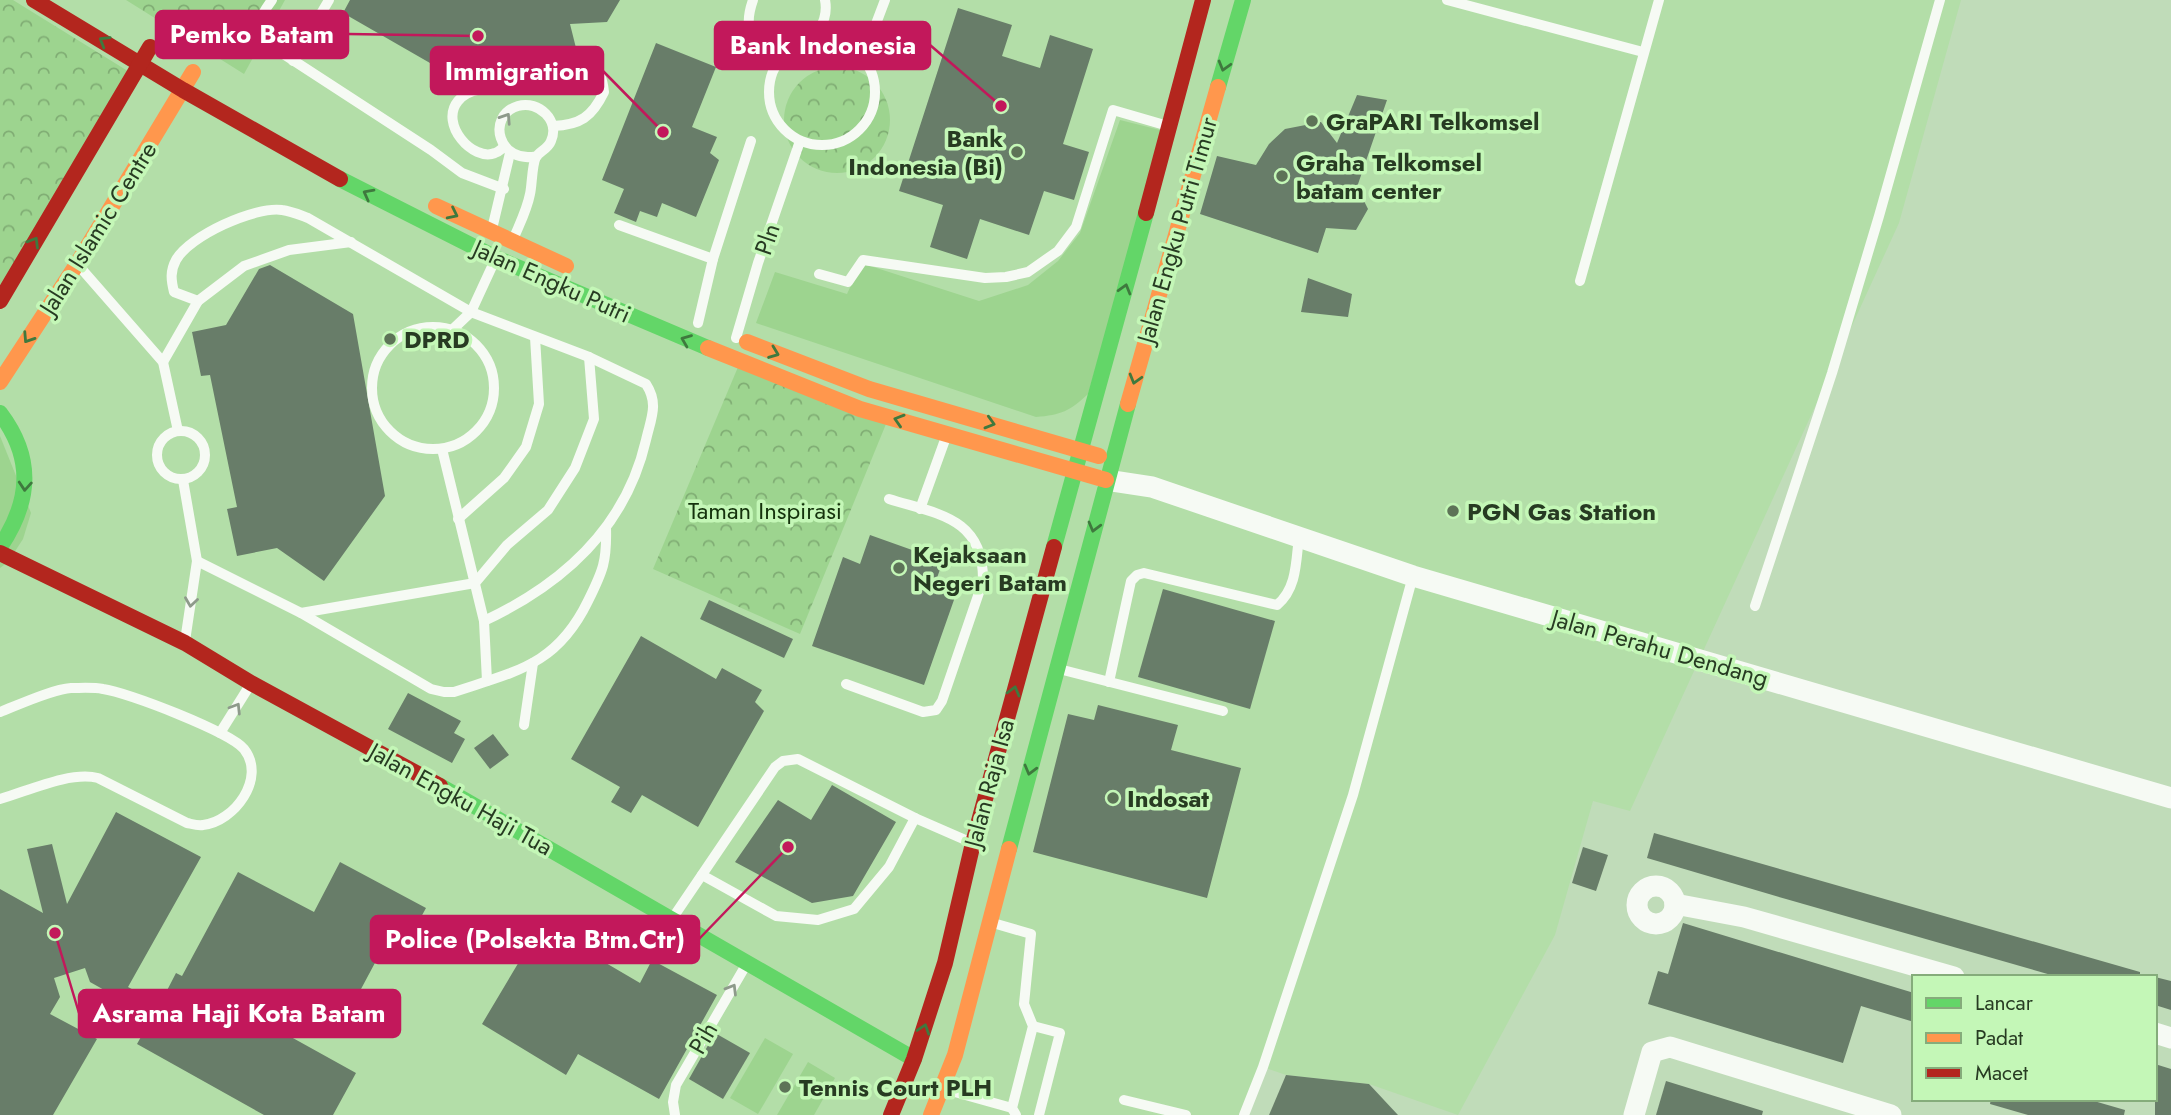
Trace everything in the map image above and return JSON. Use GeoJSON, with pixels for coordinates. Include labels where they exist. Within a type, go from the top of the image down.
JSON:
{"type":"FeatureCollection","features":[{"type":"Feature","properties":{"kind":"main road","name":"Jalan Engku Putri"},"geometry":{"type":"LineString","coordinates":[[34,0],[183,90],[367,194],[496,258],[665,331],[860,409],[1074,472],[1109,471]]}},
{"type":"Feature","properties":{"kind":"main road","name":"Jalan Engku Putri Timur"},"geometry":{"type":"LineString","coordinates":[[1080,449],[1203,0]]}},
{"type":"Feature","properties":{"kind":"main road","name":"Jalan Engku Putri Timur"},"geometry":{"type":"LineString","coordinates":[[1109,471],[1243,0]]}},
{"type":"Feature","properties":{"kind":"main road","name":"Jalan Islamic Centre"},"geometry":{"type":"LineString","coordinates":[[0,301],[151,47]]}},
{"type":"Feature","properties":{"kind":"main road","name":"Jalan Islamic Centre"},"geometry":{"type":"LineString","coordinates":[[0,382],[77,264],[194,73]]}},
{"type":"Feature","properties":{"kind":"main road","name":"Jalan Engku Putri"},"geometry":{"type":"LineString","coordinates":[[416,196],[575,270]]}},
{"type":"Feature","properties":{"kind":"main road"},"geometry":{"type":"LineString","coordinates":[[711,328],[869,389],[1080,449],[1109,471]]}},
{"type":"Feature","properties":{"kind":"main road"},"geometry":{"type":"LineString","coordinates":[[0,413],[8,422],[21,448],[26,476],[23,505],[12,532],[0,547]]}},
{"type":"Feature","properties":{"kind":"main road","name":"Jalan Raja Isa"},"geometry":{"type":"LineString","coordinates":[[891,1115],[914,1059],[945,963],[972,843],[1080,449]]}},
{"type":"Feature","properties":{"kind":"main road","name":"Jalan Raja Isa"},"geometry":{"type":"LineString","coordinates":[[931,1115],[955,1055],[1109,471]]}},
{"type":"Feature","properties":{"kind":"main road","name":"Jalan Engku Haji Tua"},"geometry":{"type":"LineString","coordinates":[[0,553],[185,643],[502,820],[746,964],[914,1059]]}},
{"type":"Feature","properties":{"kind":"street","name":"Jalan Perahu Dendang"},"geometry":{"type":"LineString","coordinates":[[1109,471],[1413,576],[2171,798]]}},
{"type":"Feature","properties":{"kind":"street"},"geometry":{"type":"LineString","coordinates":[[1675,904],[1744,917],[1947,975]]}},
{"type":"Feature","properties":{"kind":"street"},"geometry":{"type":"LineString","coordinates":[[1634,1115],[1652,1052],[1670,1047],[1891,1115]]}},
{"type":"Feature","properties":{"kind":"lane"},"geometry":{"type":"LineString","coordinates":[[272,0],[259,18],[258,29],[265,42],[462,173],[504,189]]}},
{"type":"Feature","properties":{"kind":"lane"},"geometry":{"type":"LineString","coordinates":[[293,61],[329,0]]}},
{"type":"Feature","properties":{"kind":"lane"},"geometry":{"type":"LineString","coordinates":[[753,0],[747,18],[751,33],[779,61]]}},
{"type":"Feature","properties":{"kind":"lane"},"geometry":{"type":"LineString","coordinates":[[816,39],[825,20],[825,0]]}},
{"type":"Feature","properties":{"kind":"lane"},"geometry":{"type":"LineString","coordinates":[[863,58],[884,0]]}},
{"type":"Feature","properties":{"kind":"lane"},"geometry":{"type":"LineString","coordinates":[[1447,0],[1643,52]]}},
{"type":"Feature","properties":{"kind":"lane"},"geometry":{"type":"LineString","coordinates":[[1580,281],[1659,0]]}},
{"type":"Feature","properties":{"kind":"lane"},"geometry":{"type":"LineString","coordinates":[[1755,606],[1832,373],[1880,216],[1940,0]]}},
{"type":"Feature","properties":{"kind":"lane"},"geometry":{"type":"LineString","coordinates":[[816,39],[833,40],[849,46],[863,58],[872,74],[876,91],[873,109],[865,125],[852,137],[835,144],[817,146],[800,141],[785,132],[775,118],[769,101],[768,84],[779,61],[799,43],[816,39]]}},
{"type":"Feature","properties":{"kind":"lane"},"geometry":{"type":"LineString","coordinates":[[452,330],[471,312],[503,238],[507,150],[499,130],[501,122],[505,114],[520,105],[528,104],[544,111],[553,127],[550,144],[537,156],[528,159],[507,150],[479,153],[459,137],[453,128],[451,119],[455,104],[468,92],[528,89],[594,70],[600,75],[604,92],[593,109],[576,124],[553,127]]}},
{"type":"Feature","properties":{"kind":"lane"},"geometry":{"type":"LineString","coordinates":[[818,274],[848,282],[863,260],[985,278],[1028,272],[1058,251],[1076,227],[1113,110],[1170,126]]}},
{"type":"Feature","properties":{"kind":"lane"},"geometry":{"type":"LineString","coordinates":[[711,328],[713,259],[751,141]]}},
{"type":"Feature","properties":{"kind":"lane","name":"Pln"},"geometry":{"type":"LineString","coordinates":[[711,328],[758,263],[800,141]]}},
{"type":"Feature","properties":{"kind":"lane"},"geometry":{"type":"LineString","coordinates":[[503,238],[527,207],[537,156]]}},
{"type":"Feature","properties":{"kind":"lane"},"geometry":{"type":"LineString","coordinates":[[198,301],[174,292],[170,276],[175,261],[184,249],[225,224],[253,212],[281,210],[308,218],[471,312],[589,357],[646,384],[654,402],[636,474],[625,500],[606,528],[551,583],[509,610],[484,621]]}},
{"type":"Feature","properties":{"kind":"lane"},"geometry":{"type":"LineString","coordinates":[[619,225],[713,259]]}},
{"type":"Feature","properties":{"kind":"lane"},"geometry":{"type":"LineString","coordinates":[[163,362],[198,301],[244,266],[289,250],[351,242]]}},
{"type":"Feature","properties":{"kind":"lane"},"geometry":{"type":"LineString","coordinates":[[77,264],[163,362],[178,431]]}},
{"type":"Feature","properties":{"kind":"lane"},"geometry":{"type":"LineString","coordinates":[[431,327],[452,330],[470,339],[485,354],[493,373],[495,394],[489,414],[478,431],[461,443],[442,449],[422,448],[404,442],[388,430],[377,413],[372,394],[373,375],[381,356],[393,342],[411,331],[431,327]]}},
{"type":"Feature","properties":{"kind":"lane"},"geometry":{"type":"LineString","coordinates":[[458,519],[504,478],[526,447],[539,404],[535,337]]}},
{"type":"Feature","properties":{"kind":"lane"},"geometry":{"type":"LineString","coordinates":[[301,613],[475,583],[507,545],[548,510],[575,468],[594,419],[589,357]]}},
{"type":"Feature","properties":{"kind":"lane"},"geometry":{"type":"LineString","coordinates":[[178,431],[198,437],[206,452],[202,469],[183,480],[175,479],[162,471],[157,456],[161,442],[167,435],[178,431]]}},
{"type":"Feature","properties":{"kind":"lane"},"geometry":{"type":"LineString","coordinates":[[920,509],[947,435]]}},
{"type":"Feature","properties":{"kind":"lane"},"geometry":{"type":"LineString","coordinates":[[442,449],[484,621],[487,681]]}},
{"type":"Feature","properties":{"kind":"lane"},"geometry":{"type":"LineString","coordinates":[[183,480],[197,561],[185,643]]}},
{"type":"Feature","properties":{"kind":"lane"},"geometry":{"type":"LineString","coordinates":[[846,684],[923,712],[936,710],[942,701],[983,581],[984,569],[976,544],[967,530],[952,519],[889,499]]}},
{"type":"Feature","properties":{"kind":"lane"},"geometry":{"type":"LineString","coordinates":[[197,561],[301,613],[431,689],[454,692],[521,670],[544,658],[571,632],[603,571],[607,554],[606,528]]}},
{"type":"Feature","properties":{"kind":"lane"},"geometry":{"type":"LineString","coordinates":[[1109,682],[1132,581],[1137,575],[1144,573],[1277,605],[1289,593],[1293,581],[1299,537]]}},
{"type":"Feature","properties":{"kind":"lane"},"geometry":{"type":"LineString","coordinates":[[1244,1115],[1263,1067],[1353,795],[1413,576]]}},
{"type":"Feature","properties":{"kind":"lane"},"geometry":{"type":"LineString","coordinates":[[524,725],[533,663]]}},
{"type":"Feature","properties":{"kind":"lane"},"geometry":{"type":"LineString","coordinates":[[1057,668],[1223,711]]}},
{"type":"Feature","properties":{"kind":"lane"},"geometry":{"type":"LineString","coordinates":[[220,733],[251,682]]}},
{"type":"Feature","properties":{"kind":"lane"},"geometry":{"type":"LineString","coordinates":[[0,712],[67,688],[103,689],[147,703],[220,733],[244,749],[250,762],[251,778],[239,804],[216,821],[202,825],[187,823],[105,781],[87,775],[0,799]]}},
{"type":"Feature","properties":{"kind":"lane"},"geometry":{"type":"LineString","coordinates":[[672,919],[775,766],[783,761],[798,759],[915,818],[972,843]]}},
{"type":"Feature","properties":{"kind":"lane"},"geometry":{"type":"LineString","coordinates":[[702,875],[776,916],[818,920],[854,909],[889,867],[915,818]]}},
{"type":"Feature","properties":{"kind":"lane"},"geometry":{"type":"LineString","coordinates":[[942,1088],[1014,1112],[1033,1026],[1024,1004],[1031,934],[990,922]]}},
{"type":"Feature","properties":{"kind":"lane","name":"Pih"},"geometry":{"type":"LineString","coordinates":[[675,1115],[673,1102],[676,1085],[746,964]]}},
{"type":"Feature","properties":{"kind":"lane"},"geometry":{"type":"LineString","coordinates":[[1033,1026],[1060,1033],[1039,1115]]}},
{"type":"Feature","properties":{"kind":"lane"},"geometry":{"type":"LineString","coordinates":[[1124,1100],[1186,1115]]}},
{"type":"Feature","properties":{"kind":"shaded area"},"geometry":{"type":"Polygon","coordinates":[[[0,0],[1961,0],[1899,223],[1630,811],[1593,801],[1555,935],[1458,1115],[1369,1084],[1286,1075],[1263,1067],[1244,1115],[0,1115],[0,0]]]}},
{"type":"Feature","properties":{"kind":"green space"},"geometry":{"type":"Polygon","coordinates":[[[0,0],[13,0],[131,73],[0,295],[0,0]]]}},
{"type":"Feature","properties":{"kind":"green space"},"geometry":{"type":"Polygon","coordinates":[[[126,0],[285,0],[244,74],[126,0]]]}},
{"type":"Feature","properties":{"kind":"green space"},"geometry":{"type":"Polygon","coordinates":[[[837,67],[857,71],[875,82],[886,100],[890,120],[886,140],[875,158],[857,169],[837,173],[817,169],[799,158],[788,140],[784,120],[788,100],[799,82],[817,71],[837,67]]]}},
{"type":"Feature","properties":{"kind":"green space"},"geometry":{"type":"Polygon","coordinates":[[[1120,120],[1164,131],[1088,394],[1070,408],[1052,415],[1036,417],[756,323],[775,272],[847,294],[861,263],[979,301],[1028,285],[1058,261],[1080,233],[1120,120]]]}},
{"type":"Feature","properties":{"kind":"green space","name":"Taman Inspirasi"},"geometry":{"type":"Polygon","coordinates":[[[738,367],[886,424],[800,634],[653,569],[738,367]]]}},
{"type":"Feature","properties":{"kind":"green space"},"geometry":{"type":"Polygon","coordinates":[[[0,436],[31,513],[23,539],[8,562],[0,568],[0,436]]]}},
{"type":"Feature","properties":{"kind":"green space"},"geometry":{"type":"Polygon","coordinates":[[[765,1038],[793,1054],[758,1114],[730,1098],[765,1038]]]}},
{"type":"Feature","properties":{"kind":"green space"},"geometry":{"type":"Polygon","coordinates":[[[808,1062],[835,1078],[814,1115],[777,1115],[808,1062]]]}},
{"type":"Feature","properties":{"kind":"building"},"geometry":{"type":"Polygon","coordinates":[[[350,0],[620,0],[607,22],[570,24],[576,48],[554,51],[561,69],[535,80],[521,82],[498,81],[492,67],[464,75],[459,56],[430,63],[343,13],[350,0]]]}},
{"type":"Feature","properties":{"kind":"building"},"geometry":{"type":"Polygon","coordinates":[[[958,8],[1012,25],[1002,56],[1040,68],[1050,35],[1093,49],[1063,144],[1089,152],[1074,200],[1044,191],[1029,235],[980,219],[967,259],[930,247],[943,205],[899,191],[958,8]]]}},
{"type":"Feature","properties":{"kind":"building"},"geometry":{"type":"Polygon","coordinates":[[[656,43],[716,67],[692,127],[717,137],[710,153],[719,160],[696,217],[662,203],[657,217],[640,211],[636,222],[614,213],[624,189],[602,180],[656,43]]]}},
{"type":"Feature","properties":{"kind":"building","name":"Graha Telkomsel batam center"},"geometry":{"type":"Polygon","coordinates":[[[1357,95],[1387,100],[1357,187],[1368,209],[1356,230],[1326,228],[1318,253],[1200,214],[1217,156],[1256,165],[1269,144],[1285,129],[1321,122],[1337,143],[1357,95]]]}},
{"type":"Feature","properties":{"kind":"building"},"geometry":{"type":"Polygon","coordinates":[[[270,265],[353,314],[385,496],[324,581],[277,548],[237,556],[227,509],[237,507],[210,375],[201,376],[192,332],[226,325],[259,269],[270,265]]]}},
{"type":"Feature","properties":{"kind":"building"},"geometry":{"type":"Polygon","coordinates":[[[1308,278],[1352,294],[1348,317],[1301,312],[1308,278]]]}},
{"type":"Feature","properties":{"kind":"building"},"geometry":{"type":"Polygon","coordinates":[[[870,535],[943,561],[933,589],[955,597],[924,685],[812,646],[843,557],[860,564],[870,535]]]}},
{"type":"Feature","properties":{"kind":"building"},"geometry":{"type":"Polygon","coordinates":[[[1163,589],[1275,621],[1250,709],[1138,677],[1163,589]]]}},
{"type":"Feature","properties":{"kind":"building"},"geometry":{"type":"Polygon","coordinates":[[[709,600],[793,639],[784,658],[700,619],[709,600]]]}},
{"type":"Feature","properties":{"kind":"building"},"geometry":{"type":"Polygon","coordinates":[[[641,636],[716,679],[722,668],[762,690],[755,702],[764,711],[698,827],[642,795],[631,813],[611,802],[620,787],[571,759],[641,636]]]}},
{"type":"Feature","properties":{"kind":"building"},"geometry":{"type":"Polygon","coordinates":[[[408,693],[461,721],[454,733],[465,739],[452,763],[388,729],[408,693]]]}},
{"type":"Feature","properties":{"kind":"building"},"geometry":{"type":"Polygon","coordinates":[[[1098,705],[1178,725],[1171,750],[1241,768],[1207,898],[1033,852],[1068,714],[1094,720],[1098,705]]]}},
{"type":"Feature","properties":{"kind":"building"},"geometry":{"type":"Polygon","coordinates":[[[493,734],[509,755],[490,769],[474,748],[493,734]]]}},
{"type":"Feature","properties":{"kind":"building"},"geometry":{"type":"Polygon","coordinates":[[[832,785],[896,822],[853,896],[812,903],[735,862],[778,800],[811,820],[832,785]]]}},
{"type":"Feature","properties":{"kind":"building"},"geometry":{"type":"Polygon","coordinates":[[[116,812],[201,857],[128,987],[160,1004],[176,973],[182,976],[238,872],[314,912],[340,862],[426,908],[409,939],[392,931],[345,1019],[291,991],[273,1027],[356,1073],[333,1115],[264,1115],[137,1044],[152,1017],[90,982],[85,968],[54,978],[60,997],[50,1014],[97,1039],[53,1115],[0,1115],[0,889],[43,913],[27,849],[52,844],[67,904],[116,812]]]}},
{"type":"Feature","properties":{"kind":"building"},"geometry":{"type":"Polygon","coordinates":[[[1654,833],[2140,972],[2140,975],[2051,975],[1647,858],[1654,833]]]}},
{"type":"Feature","properties":{"kind":"building"},"geometry":{"type":"Polygon","coordinates":[[[1583,847],[1608,855],[1596,891],[1572,883],[1583,847]]]}},
{"type":"Feature","properties":{"kind":"building"},"geometry":{"type":"Polygon","coordinates":[[[1683,923],[1912,992],[1912,1021],[1861,1006],[1843,1063],[1648,1004],[1658,971],[1668,974],[1683,923]]]}},
{"type":"Feature","properties":{"kind":"building"},"geometry":{"type":"Polygon","coordinates":[[[541,925],[640,983],[652,960],[717,995],[659,1099],[578,1054],[566,1075],[482,1024],[541,925]]]}},
{"type":"Feature","properties":{"kind":"building"},"geometry":{"type":"Polygon","coordinates":[[[2157,978],[2171,981],[2171,1010],[2157,1006],[2157,978]]]}},
{"type":"Feature","properties":{"kind":"building"},"geometry":{"type":"Polygon","coordinates":[[[715,1033],[750,1053],[723,1099],[689,1079],[715,1033]]]}},
{"type":"Feature","properties":{"kind":"building"},"geometry":{"type":"Polygon","coordinates":[[[2157,1065],[2171,1069],[2171,1115],[2155,1115],[2157,1065]]]}},
{"type":"Feature","properties":{"kind":"building"},"geometry":{"type":"Polygon","coordinates":[[[1286,1075],[1369,1084],[1398,1115],[1269,1115],[1286,1075]]]}},
{"type":"Feature","properties":{"kind":"building"},"geometry":{"type":"Polygon","coordinates":[[[1666,1081],[1763,1111],[1762,1115],[1656,1115],[1666,1081]]]}},
{"type":"Feature","properties":{"kind":"building"},"geometry":{"type":"Polygon","coordinates":[[[1991,1101],[2094,1101],[2125,1110],[2124,1115],[2028,1115],[1990,1104],[1991,1101]]]}},
{"type":"Feature","properties":{"kind":"traffic: fast"},"geometry":{"type":"LineString","coordinates":[[1218,87],[1243,0]]}},
{"type":"Feature","properties":{"kind":"traffic: fast"},"geometry":{"type":"LineString","coordinates":[[340,179],[496,258],[708,348]]}},
{"type":"Feature","properties":{"kind":"traffic: fast"},"geometry":{"type":"LineString","coordinates":[[1054,547],[1146,213]]}},
{"type":"Feature","properties":{"kind":"traffic: fast"},"geometry":{"type":"LineString","coordinates":[[1009,849],[1128,404]]}},
{"type":"Feature","properties":{"kind":"traffic: fast"},"geometry":{"type":"LineString","coordinates":[[0,413],[19,446],[24,480],[18,513],[0,547]]}},
{"type":"Feature","properties":{"kind":"traffic: fast"},"geometry":{"type":"LineString","coordinates":[[440,786],[914,1059]]}},
{"type":"Feature","properties":{"kind":"traffic: slow"},"geometry":{"type":"LineString","coordinates":[[0,382],[77,264],[193,72]]}},
{"type":"Feature","properties":{"kind":"traffic: slow"},"geometry":{"type":"LineString","coordinates":[[1128,404],[1218,87]]}},
{"type":"Feature","properties":{"kind":"traffic: slow"},"geometry":{"type":"LineString","coordinates":[[436,206],[566,266]]}},
{"type":"Feature","properties":{"kind":"traffic: slow"},"geometry":{"type":"LineString","coordinates":[[747,342],[869,389],[1099,456]]}},
{"type":"Feature","properties":{"kind":"traffic: slow"},"geometry":{"type":"LineString","coordinates":[[708,348],[860,409],[1106,480]]}},
{"type":"Feature","properties":{"kind":"traffic: slow"},"geometry":{"type":"LineString","coordinates":[[931,1115],[955,1055],[1009,849]]}},
{"type":"Feature","properties":{"kind":"traffic: jam"},"geometry":{"type":"LineString","coordinates":[[34,0],[183,90],[340,179]]}},
{"type":"Feature","properties":{"kind":"traffic: jam"},"geometry":{"type":"LineString","coordinates":[[1146,213],[1203,0]]}},
{"type":"Feature","properties":{"kind":"traffic: jam"},"geometry":{"type":"LineString","coordinates":[[0,301],[150,47]]}},
{"type":"Feature","properties":{"kind":"traffic: jam"},"geometry":{"type":"LineString","coordinates":[[891,1115],[914,1059],[945,963],[973,843],[1054,547]]}},
{"type":"Feature","properties":{"kind":"traffic: jam"},"geometry":{"type":"LineString","coordinates":[[0,553],[185,643],[251,683],[440,786]]}},
{"type":"Feature","properties":{"kind":"place","name":"Pemko Batam"},"geometry":{"type":"Point","coordinates":[478,36]}},
{"type":"Feature","properties":{"kind":"place","name":"Bank Indonesia"},"geometry":{"type":"Point","coordinates":[1001,106]}},
{"type":"Feature","properties":{"kind":"place","name":"GraPARI Telkomsel"},"geometry":{"type":"Point","coordinates":[1312,121]}},
{"type":"Feature","properties":{"kind":"place","name":"Immigration"},"geometry":{"type":"Point","coordinates":[663,132]}},
{"type":"Feature","properties":{"kind":"place","name":"Bank Indonesia (Bi)"},"geometry":{"type":"Point","coordinates":[1017,152]}},
{"type":"Feature","properties":{"kind":"place","name":"Graha Telkomsel batam center"},"geometry":{"type":"Point","coordinates":[1282,176]}},
{"type":"Feature","properties":{"kind":"place","name":"DPRD"},"geometry":{"type":"Point","coordinates":[390,339]}},
{"type":"Feature","properties":{"kind":"place","name":"PGN Gas Station"},"geometry":{"type":"Point","coordinates":[1453,511]}},
{"type":"Feature","properties":{"kind":"place","name":"Kejaksaan Negeri Batam"},"geometry":{"type":"Point","coordinates":[899,568]}},
{"type":"Feature","properties":{"kind":"place","name":"Indosat"},"geometry":{"type":"Point","coordinates":[1113,798]}},
{"type":"Feature","properties":{"kind":"place","name":"Police (Polsekta Btm.Ctr)"},"geometry":{"type":"Point","coordinates":[788,847]}},
{"type":"Feature","properties":{"kind":"place","name":"Asrama Haji Kota Batam"},"geometry":{"type":"Point","coordinates":[55,933]}},
{"type":"Feature","properties":{"kind":"place","name":"Tennis Court PLH"},"geometry":{"type":"Point","coordinates":[785,1087]}}]}
